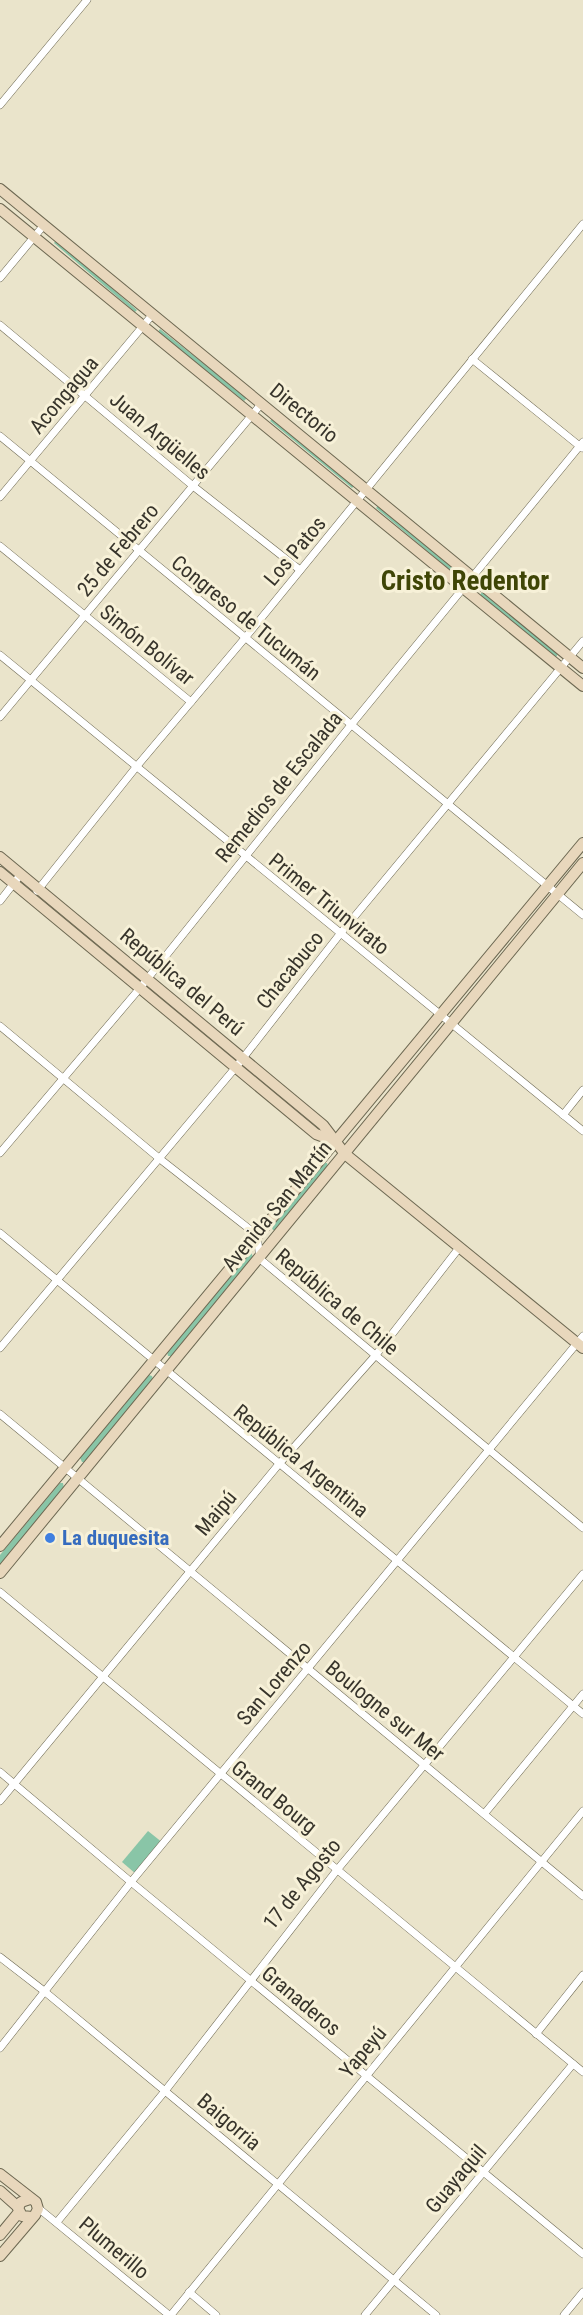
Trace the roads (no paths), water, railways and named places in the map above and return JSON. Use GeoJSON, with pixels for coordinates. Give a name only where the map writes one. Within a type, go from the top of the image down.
{"type":"FeatureCollection","features":[{"type":"Feature","properties":{"kind":"main road","name":"Directorio"},"geometry":{"type":"LineString","coordinates":[[0,189],[583,668]]}},
{"type":"Feature","properties":{"kind":"main road","name":"Directorio"},"geometry":{"type":"LineString","coordinates":[[0,209],[583,686]]}},
{"type":"Feature","properties":{"kind":"main road","name":"Avenida San Martín"},"geometry":{"type":"LineString","coordinates":[[0,1546],[583,843]]}},
{"type":"Feature","properties":{"kind":"main road","name":"República del Perú"},"geometry":{"type":"LineString","coordinates":[[0,857],[31,897],[242,1057],[323,1125],[345,1154],[459,1248],[581,1342]]}},
{"type":"Feature","properties":{"kind":"main road","name":"Avenida San Martín"},"geometry":{"type":"LineString","coordinates":[[0,1573],[583,863]]}},
{"type":"Feature","properties":{"kind":"main road","name":"República del Perú"},"geometry":{"type":"LineString","coordinates":[[0,872],[39,888],[236,1067],[316,1134],[335,1141]]}},
{"type":"Feature","properties":{"kind":"main road"},"geometry":{"type":"LineString","coordinates":[[0,2174],[33,2208]]}},
{"type":"Feature","properties":{"kind":"main road"},"geometry":{"type":"LineString","coordinates":[[0,2191],[24,2218],[33,2208]]}},
{"type":"Feature","properties":{"kind":"main road"},"geometry":{"type":"LineString","coordinates":[[0,2235],[19,2210],[21,2202],[33,2208]]}},
{"type":"Feature","properties":{"kind":"main road"},"geometry":{"type":"LineString","coordinates":[[0,2256],[33,2208]]}},
{"type":"Feature","properties":{"kind":"street"},"geometry":{"type":"LineString","coordinates":[[0,105],[87,0]]}},
{"type":"Feature","properties":{"kind":"street","name":"Los Patos"},"geometry":{"type":"LineString","coordinates":[[31,897],[137,766],[246,638],[583,224]]}},
{"type":"Feature","properties":{"kind":"street"},"geometry":{"type":"LineString","coordinates":[[0,278],[44,225]]}},
{"type":"Feature","properties":{"kind":"street","name":"Acongagua"},"geometry":{"type":"LineString","coordinates":[[0,497],[153,314]]}},
{"type":"Feature","properties":{"kind":"street","name":"Juan Argüelles"},"geometry":{"type":"LineString","coordinates":[[0,326],[193,486],[300,570]]}},
{"type":"Feature","properties":{"kind":"street"},"geometry":{"type":"LineString","coordinates":[[472,359],[582,445]]}},
{"type":"Feature","properties":{"kind":"street","name":"25 de Febrero"},"geometry":{"type":"LineString","coordinates":[[0,717],[262,403]]}},
{"type":"Feature","properties":{"kind":"street","name":"Congreso de Tucumán"},"geometry":{"type":"LineString","coordinates":[[0,436],[583,915]]}},
{"type":"Feature","properties":{"kind":"street","name":"Remedios de Escalada"},"geometry":{"type":"LineString","coordinates":[[0,1153],[143,984],[244,856],[582,445]]}},
{"type":"Feature","properties":{"kind":"street","name":"Simón Bolívar"},"geometry":{"type":"LineString","coordinates":[[0,546],[191,702]]}},
{"type":"Feature","properties":{"kind":"street","name":"Chacabuco"},"geometry":{"type":"LineString","coordinates":[[0,1348],[236,1067],[340,934],[583,641]]}},
{"type":"Feature","properties":{"kind":"street","name":"Primer Triunvirato"},"geometry":{"type":"LineString","coordinates":[[0,655],[583,1131]]}},
{"type":"Feature","properties":{"kind":"street"},"geometry":{"type":"LineString","coordinates":[[0,901],[18,879]]}},
{"type":"Feature","properties":{"kind":"street","name":"República de Chile"},"geometry":{"type":"LineString","coordinates":[[0,1026],[160,1159],[256,1235],[260,1259],[583,1528]]}},
{"type":"Feature","properties":{"kind":"street"},"geometry":{"type":"LineString","coordinates":[[563,1115],[583,1090]]}},
{"type":"Feature","properties":{"kind":"street","name":"República Argentina"},"geometry":{"type":"LineString","coordinates":[[0,1233],[583,1714]]}},
{"type":"Feature","properties":{"kind":"street","name":"Maipú"},"geometry":{"type":"LineString","coordinates":[[0,1801],[279,1464],[375,1356],[459,1248]]}},
{"type":"Feature","properties":{"kind":"street","name":"San Lorenzo"},"geometry":{"type":"LineString","coordinates":[[0,2048],[131,1882],[488,1449],[581,1342]]}},
{"type":"Feature","properties":{"kind":"street","name":"Boulogne sur Mer"},"geometry":{"type":"LineString","coordinates":[[0,1414],[583,1896]]}},
{"type":"Feature","properties":{"kind":"street","name":"17 de Agosto"},"geometry":{"type":"LineString","coordinates":[[57,2222],[165,2091],[337,1870],[583,1574]]}},
{"type":"Feature","properties":{"kind":"street","name":"Grand Bourg"},"geometry":{"type":"LineString","coordinates":[[0,1592],[583,2072]]}},
{"type":"Feature","properties":{"kind":"street"},"geometry":{"type":"LineString","coordinates":[[485,1814],[583,1694]]}},
{"type":"Feature","properties":{"kind":"street","name":"Granaderos"},"geometry":{"type":"LineString","coordinates":[[0,1772],[583,2254]]}},
{"type":"Feature","properties":{"kind":"street","name":"Yapeyú"},"geometry":{"type":"LineString","coordinates":[[170,2315],[583,1811]]}},
{"type":"Feature","properties":{"kind":"street","name":"Baigorria"},"geometry":{"type":"LineString","coordinates":[[0,1957],[436,2315]]}},
{"type":"Feature","properties":{"kind":"street"},"geometry":{"type":"LineString","coordinates":[[536,2034],[583,1975]]}},
{"type":"Feature","properties":{"kind":"street","name":"Guayaquil"},"geometry":{"type":"LineString","coordinates":[[365,2315],[573,2064]]}},
{"type":"Feature","properties":{"kind":"street","name":"Plumerillo"},"geometry":{"type":"LineString","coordinates":[[33,2208],[57,2222],[170,2315]]}},
{"type":"Feature","properties":{"kind":"street"},"geometry":{"type":"LineString","coordinates":[[189,2292],[216,2315]]}},
{"type":"Feature","properties":{"kind":"street"},"geometry":{"type":"LineString","coordinates":[[564,2315],[583,2292]]}},
{"type":"Feature","properties":{"kind":"place","name":"La duquesita"},"geometry":{"type":"Point","coordinates":[50,1538]}},
{"type":"Feature","properties":{"kind":"district","name":"Cristo Redentor"},"geometry":{"type":"Point","coordinates":[465,581]}}]}
